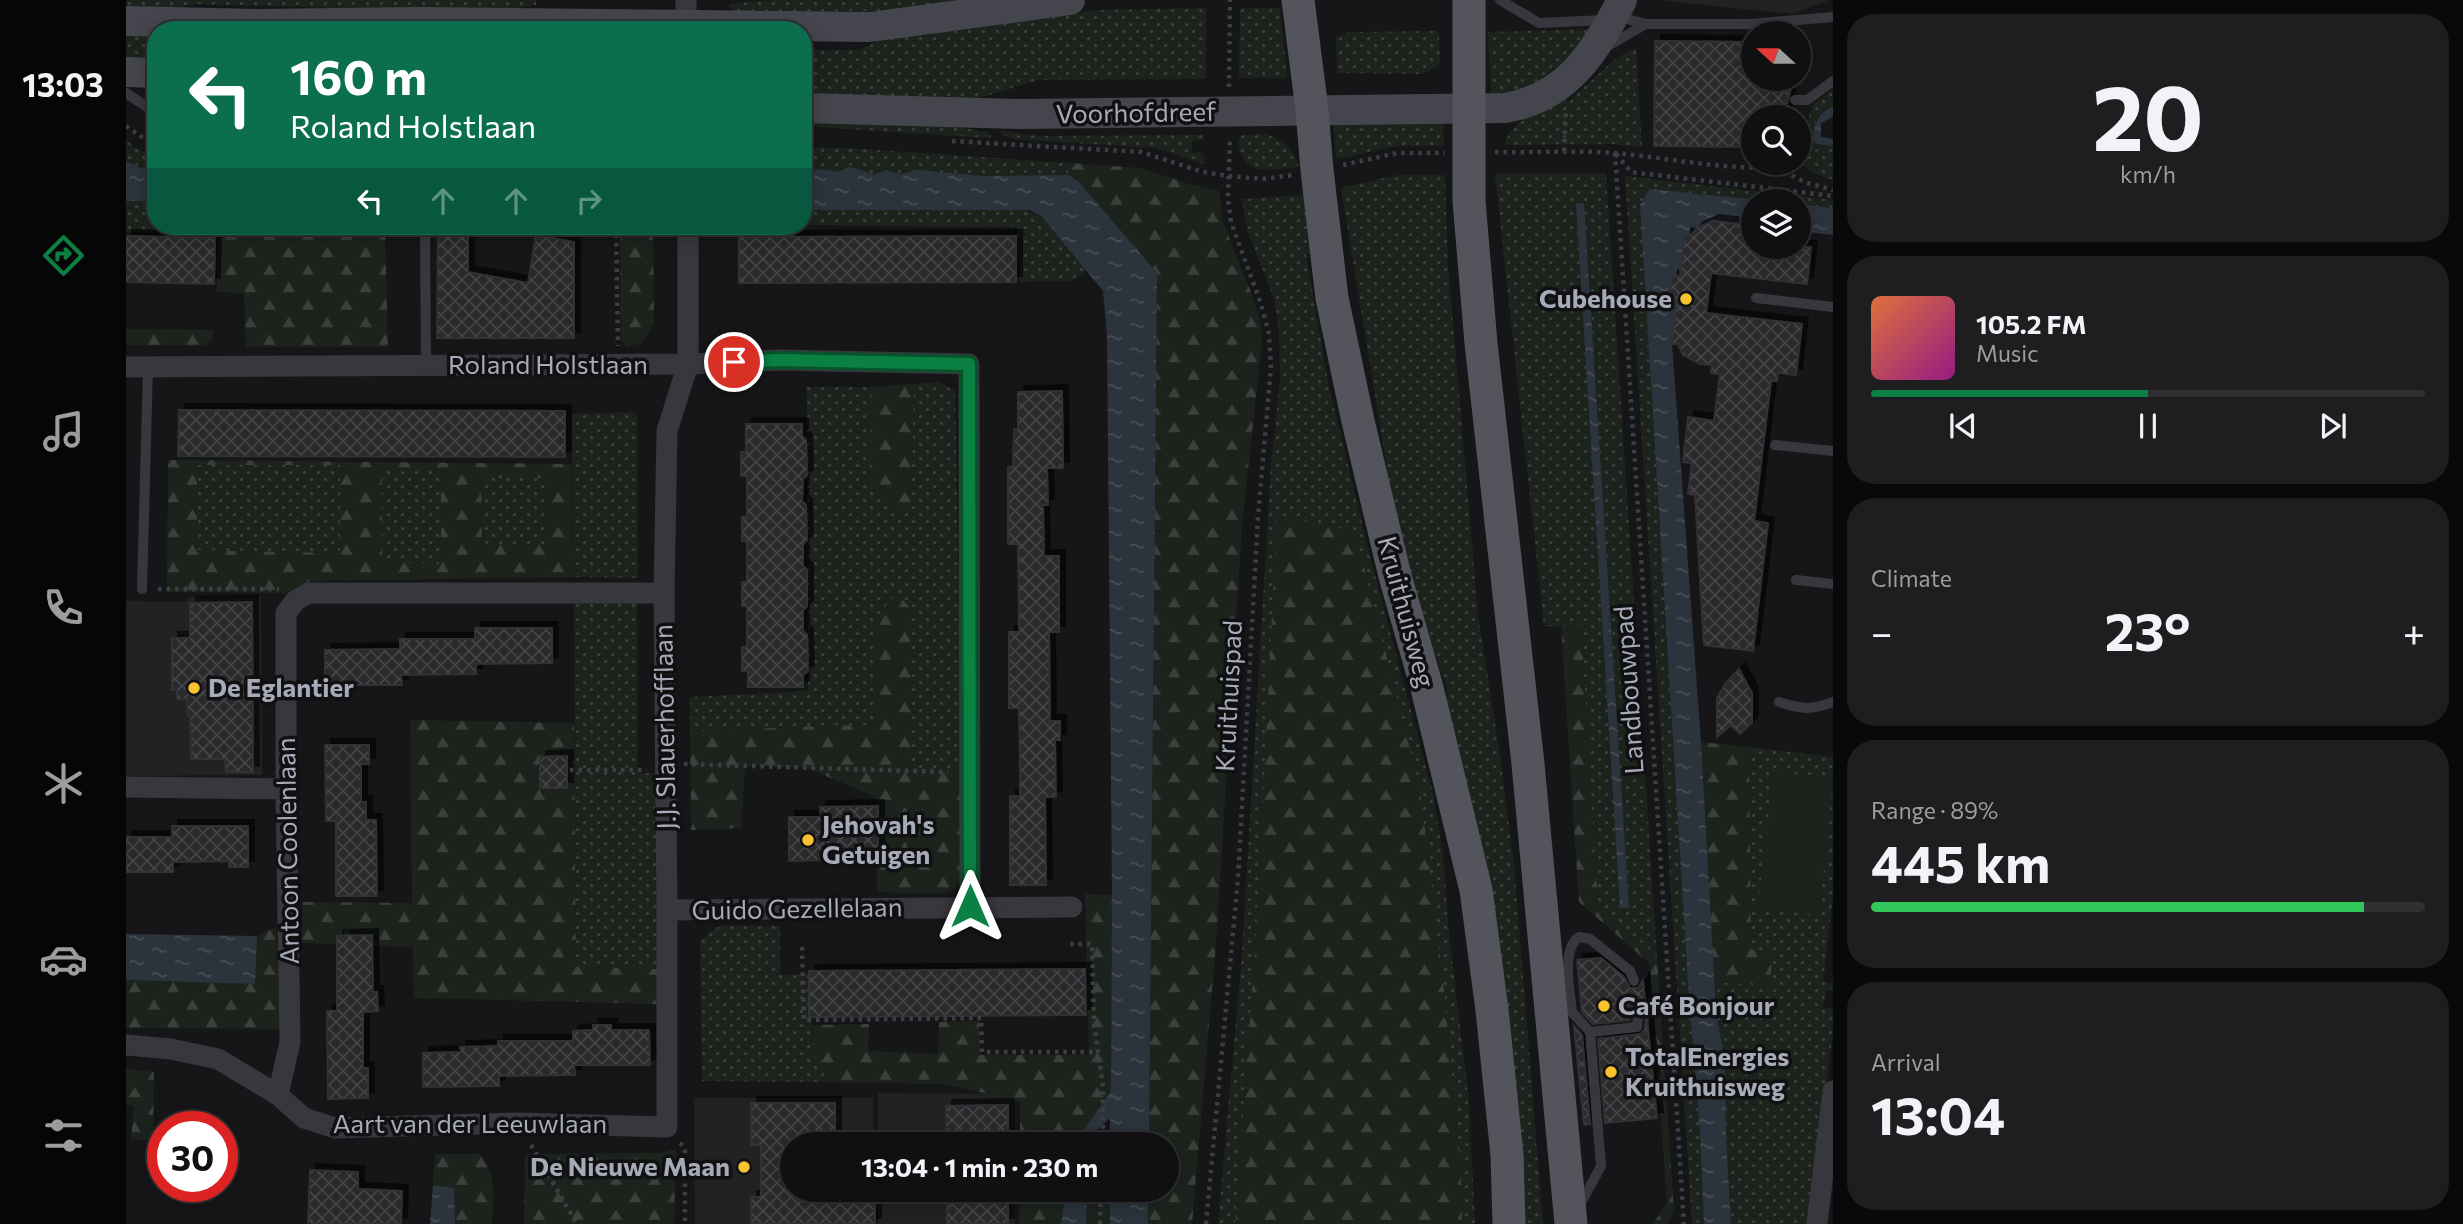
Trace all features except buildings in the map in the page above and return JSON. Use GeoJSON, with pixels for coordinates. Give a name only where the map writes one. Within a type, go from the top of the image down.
{"type":"FeatureCollection","features":[{"type":"Feature","properties":{"kind":"main road","name":"Kruithuisweg"},"geometry":{"type":"LineString","coordinates":[[1298,0],[1332,299],[1357,421],[1395,576],[1427,688],[1475,890],[1492,1010],[1507,1155],[1510,1224]]}},
{"type":"Feature","properties":{"kind":"main road"},"geometry":{"type":"LineString","coordinates":[[1469,0],[1469,201],[1481,343],[1528,764],[1560,1005],[1571,1223]]}},
{"type":"Feature","properties":{"kind":"street"},"geometry":{"type":"LineString","coordinates":[[812,24],[870,27],[1070,0]]}},
{"type":"Feature","properties":{"kind":"street","name":"Voorhofdreef"},"geometry":{"type":"LineString","coordinates":[[812,108],[1020,114],[1505,108],[1520,106],[1562,85],[1591,55],[1617,10]]}},
{"type":"Feature","properties":{"kind":"street"},"geometry":{"type":"LineString","coordinates":[[126,21],[732,21]]}},
{"type":"Feature","properties":{"kind":"street"},"geometry":{"type":"LineString","coordinates":[[126,72],[147,72]]}},
{"type":"Feature","properties":{"kind":"street","name":"J.J. Slauerhofflaan"},"geometry":{"type":"LineString","coordinates":[[667,1127],[664,593],[667,431],[688,364],[688,235]]}},
{"type":"Feature","properties":{"kind":"street","name":"Roland Holstlaan"},"geometry":{"type":"LineString","coordinates":[[126,367],[688,364],[780,360],[969,364],[969,773]]}},
{"type":"Feature","properties":{"kind":"street"},"geometry":{"type":"LineString","coordinates":[[296,600],[309,593],[664,593]]}},
{"type":"Feature","properties":{"kind":"street","name":"Antoon Coolenlaan"},"geometry":{"type":"LineString","coordinates":[[278,1095],[290,1042],[286,613],[296,600]]}},
{"type":"Feature","properties":{"kind":"street"},"geometry":{"type":"LineString","coordinates":[[969,773],[970,906]]}},
{"type":"Feature","properties":{"kind":"street"},"geometry":{"type":"LineString","coordinates":[[126,787],[286,789]]}},
{"type":"Feature","properties":{"kind":"street","name":"Guido Gezellelaan"},"geometry":{"type":"LineString","coordinates":[[667,911],[1072,907]]}},
{"type":"Feature","properties":{"kind":"street","name":"Aart van der Leeuwlaan"},"geometry":{"type":"LineString","coordinates":[[126,1045],[171,1049],[218,1059],[278,1095],[304,1118],[335,1128],[519,1123],[667,1127]]}},
{"type":"Feature","properties":{"kind":"street"},"geometry":{"type":"LineString","coordinates":[[1817,1224],[1833,1091]]}},
{"type":"Feature","properties":{"kind":"lane"},"geometry":{"type":"LineString","coordinates":[[1500,0],[1539,23],[1617,10],[1627,19],[1646,24],[1750,24],[1833,17]]}},
{"type":"Feature","properties":{"kind":"lane"},"geometry":{"type":"LineString","coordinates":[[1591,55],[1646,24]]}},
{"type":"Feature","properties":{"kind":"lane"},"geometry":{"type":"LineString","coordinates":[[1795,100],[1807,100],[1833,80]]}},
{"type":"Feature","properties":{"kind":"lane"},"geometry":{"type":"LineString","coordinates":[[126,93],[147,107]]}},
{"type":"Feature","properties":{"kind":"lane"},"geometry":{"type":"LineString","coordinates":[[425,235],[426,366]]}},
{"type":"Feature","properties":{"kind":"lane"},"geometry":{"type":"LineString","coordinates":[[1756,298],[1833,307]]}},
{"type":"Feature","properties":{"kind":"lane"},"geometry":{"type":"LineString","coordinates":[[142,589],[148,368]]}},
{"type":"Feature","properties":{"kind":"lane"},"geometry":{"type":"LineString","coordinates":[[1775,445],[1833,451]]}},
{"type":"Feature","properties":{"kind":"lane"},"geometry":{"type":"LineString","coordinates":[[1796,580],[1833,584]]}},
{"type":"Feature","properties":{"kind":"lane"},"geometry":{"type":"LineString","coordinates":[[1779,702],[1802,710],[1833,702]]}},
{"type":"Feature","properties":{"kind":"lane"},"geometry":{"type":"LineString","coordinates":[[1571,1223],[1601,1166],[1590,1032],[1560,1005],[1569,948],[1579,937],[1590,939],[1630,971],[1634,981]]}},
{"type":"Feature","properties":{"kind":"lane"},"geometry":{"type":"LineString","coordinates":[[1590,1032],[1637,1027],[1638,1016]]}},
{"type":"Feature","properties":{"kind":"path"},"geometry":{"type":"LineString","coordinates":[[1562,85],[1566,103],[1564,151]]}},
{"type":"Feature","properties":{"kind":"path"},"geometry":{"type":"LineString","coordinates":[[126,129],[147,138]]}},
{"type":"Feature","properties":{"kind":"path","name":"Voorhofdreef"},"geometry":{"type":"LineString","coordinates":[[1005,144],[1141,152],[1203,172],[1262,179],[1397,153],[1468,151],[1615,153],[1741,167]]}},
{"type":"Feature","properties":{"kind":"path"},"geometry":{"type":"LineString","coordinates":[[1615,153],[1631,172],[1833,196]]}},
{"type":"Feature","properties":{"kind":"path","name":"Landbouwpad"},"geometry":{"type":"LineString","coordinates":[[1615,153],[1684,1224]]}},
{"type":"Feature","properties":{"kind":"path"},"geometry":{"type":"LineString","coordinates":[[1793,175],[1804,182],[1833,190]]}},
{"type":"Feature","properties":{"kind":"path","name":"Kruithuispad"},"geometry":{"type":"LineString","coordinates":[[1206,1224],[1238,878],[1258,517],[1271,367],[1269,334],[1261,304],[1231,222],[1229,176]]}},
{"type":"Feature","properties":{"kind":"path"},"geometry":{"type":"LineString","coordinates":[[616,235],[618,364]]}},
{"type":"Feature","properties":{"kind":"path"},"geometry":{"type":"LineString","coordinates":[[142,589],[284,589],[296,600]]}},
{"type":"Feature","properties":{"kind":"path"},"geometry":{"type":"LineString","coordinates":[[570,771],[666,766],[969,773]]}},
{"type":"Feature","properties":{"kind":"path"},"geometry":{"type":"LineString","coordinates":[[1070,944],[1092,944],[1094,1022],[1104,1087],[1103,1132]]}},
{"type":"Feature","properties":{"kind":"path"},"geometry":{"type":"LineString","coordinates":[[802,947],[804,1020],[981,1018],[982,1052],[1098,1052]]}},
{"type":"Feature","properties":{"kind":"path"},"geometry":{"type":"LineString","coordinates":[[519,1123],[577,1224]]}},
{"type":"Feature","properties":{"kind":"path"},"geometry":{"type":"LineString","coordinates":[[667,1127],[685,1148],[685,1224]]}},
{"type":"Feature","properties":{"kind":"path"},"geometry":{"type":"LineString","coordinates":[[1100,1224],[1101,1202]]}},
{"type":"Feature","properties":{"kind":"shaded area"},"geometry":{"type":"Polygon","coordinates":[[[1656,0],[1829,0],[1792,14],[1656,0]]]}},
{"type":"Feature","properties":{"kind":"shaded area","name":"De Eglantier"},"geometry":{"type":"Polygon","coordinates":[[[190,597],[261,597],[262,775],[126,776],[126,601],[186,602],[190,597]]]}},
{"type":"Feature","properties":{"kind":"shaded area"},"geometry":{"type":"Polygon","coordinates":[[[878,1093],[1015,1094],[1015,1132],[878,1132],[878,1093]]]}},
{"type":"Feature","properties":{"kind":"shaded area","name":"De Nieuwe Maan"},"geometry":{"type":"Polygon","coordinates":[[[694,1098],[873,1098],[873,1132],[780,1132],[780,1202],[822,1202],[874,1224],[695,1224],[694,1098]]]}},
{"type":"Feature","properties":{"kind":"shaded area"},"geometry":{"type":"Polygon","coordinates":[[[878,1202],[1015,1202],[1015,1224],[878,1224],[878,1202]]]}},
{"type":"Feature","properties":{"kind":"green space"},"geometry":{"type":"Polygon","coordinates":[[[126,0],[536,0],[536,5],[490,12],[196,4],[126,16],[126,0]]]}},
{"type":"Feature","properties":{"kind":"green space"},"geometry":{"type":"Polygon","coordinates":[[[776,0],[991,0],[886,11],[739,12],[727,6],[776,0]]]}},
{"type":"Feature","properties":{"kind":"green space"},"geometry":{"type":"Polygon","coordinates":[[[1206,8],[1206,79],[1038,80],[963,103],[812,95],[812,50],[859,50],[887,37],[970,29],[1100,10],[1206,8]]]}},
{"type":"Feature","properties":{"kind":"green space"},"geometry":{"type":"Polygon","coordinates":[[[1240,8],[1280,8],[1287,78],[1239,78],[1240,8]]]}},
{"type":"Feature","properties":{"kind":"green space"},"geometry":{"type":"Polygon","coordinates":[[[126,29],[147,30],[147,65],[126,64],[126,29]]]}},
{"type":"Feature","properties":{"kind":"green space"},"geometry":{"type":"Polygon","coordinates":[[[1594,29],[1561,64],[1537,82],[1508,94],[1491,97],[1488,32],[1594,29]]]}},
{"type":"Feature","properties":{"kind":"green space"},"geometry":{"type":"Polygon","coordinates":[[[1349,32],[1439,33],[1440,64],[1424,74],[1337,73],[1336,37],[1349,32]]]}},
{"type":"Feature","properties":{"kind":"green space"},"geometry":{"type":"Polygon","coordinates":[[[1636,47],[1642,147],[1612,144],[1504,145],[1520,121],[1563,98],[1569,101],[1615,59],[1636,47]]]}},
{"type":"Feature","properties":{"kind":"green space"},"geometry":{"type":"Polygon","coordinates":[[[1833,89],[1833,107],[1825,109],[1816,120],[1818,144],[1833,146],[1833,180],[1811,170],[1812,106],[1833,89]]]}},
{"type":"Feature","properties":{"kind":"green space"},"geometry":{"type":"Polygon","coordinates":[[[812,119],[954,126],[987,132],[991,135],[990,138],[812,127],[812,119]]]}},
{"type":"Feature","properties":{"kind":"green space"},"geometry":{"type":"Polygon","coordinates":[[[1340,122],[1443,123],[1444,146],[1397,146],[1336,159],[1334,126],[1340,122]]]}},
{"type":"Feature","properties":{"kind":"green space"},"geometry":{"type":"Polygon","coordinates":[[[1001,131],[1038,136],[1204,135],[1203,140],[1192,141],[1192,153],[1204,153],[1205,165],[1156,148],[1014,139],[1000,134],[1001,131]]]}},
{"type":"Feature","properties":{"kind":"green space"},"geometry":{"type":"Polygon","coordinates":[[[1265,134],[1287,146],[1299,167],[1268,170],[1252,166],[1245,161],[1238,140],[1242,135],[1265,134]]]}},
{"type":"Feature","properties":{"kind":"green space"},"geometry":{"type":"Polygon","coordinates":[[[126,140],[147,153],[147,168],[126,161],[126,140]]]}},
{"type":"Feature","properties":{"kind":"green space"},"geometry":{"type":"Polygon","coordinates":[[[812,147],[1069,163],[1068,175],[984,176],[919,170],[901,174],[888,171],[873,174],[845,168],[836,172],[812,170],[812,147]]]}},
{"type":"Feature","properties":{"kind":"green space"},"geometry":{"type":"Polygon","coordinates":[[[1069,163],[1140,168],[1219,191],[1223,222],[1261,323],[1262,341],[1242,524],[1216,944],[1192,1224],[1148,1224],[1148,1202],[1179,1202],[1179,1132],[1149,1132],[1157,273],[1068,175],[1069,163]]]}},
{"type":"Feature","properties":{"kind":"green space"},"geometry":{"type":"Polygon","coordinates":[[[1495,173],[1606,173],[1657,957],[1598,906],[1581,627],[1544,626],[1495,173]],[[1577,203],[1620,908],[1629,907],[1584,203],[1577,203]]]}},
{"type":"Feature","properties":{"kind":"green space"},"geometry":{"type":"Polygon","coordinates":[[[1397,175],[1445,175],[1448,266],[1478,614],[1514,864],[1543,1224],[1519,1224],[1447,733],[1447,688],[1402,559],[1341,188],[1397,175]]]}},
{"type":"Feature","properties":{"kind":"green space"},"geometry":{"type":"Polygon","coordinates":[[[1625,176],[1741,189],[1741,198],[1649,189],[1640,205],[1688,984],[1700,1135],[1704,1224],[1692,1224],[1625,176]]]}},
{"type":"Feature","properties":{"kind":"green space"},"geometry":{"type":"Polygon","coordinates":[[[1304,195],[1313,254],[1306,254],[1328,382],[1370,556],[1433,794],[1443,853],[1449,935],[1469,1101],[1475,1224],[1462,1224],[1461,1169],[1443,980],[1278,516],[1256,937],[1235,1224],[1218,1224],[1242,954],[1271,465],[1280,379],[1279,330],[1274,298],[1247,230],[1242,199],[1304,195]]]}},
{"type":"Feature","properties":{"kind":"green space"},"geometry":{"type":"Polygon","coordinates":[[[1811,197],[1833,200],[1833,208],[1811,205],[1811,197]]]}},
{"type":"Feature","properties":{"kind":"green space"},"geometry":{"type":"Polygon","coordinates":[[[126,201],[147,201],[147,232],[126,232],[126,201]]]}},
{"type":"Feature","properties":{"kind":"green space"},"geometry":{"type":"Polygon","coordinates":[[[812,210],[1030,211],[1048,224],[1086,270],[1073,281],[1020,282],[1017,227],[812,225],[812,210]]]}},
{"type":"Feature","properties":{"kind":"green space"},"geometry":{"type":"Polygon","coordinates":[[[218,235],[385,235],[388,347],[246,347],[244,293],[217,292],[218,235]]]}},
{"type":"Feature","properties":{"kind":"green space"},"geometry":{"type":"Polygon","coordinates":[[[620,235],[653,235],[654,322],[642,343],[627,347],[621,340],[620,235]]]}},
{"type":"Feature","properties":{"kind":"green space"},"geometry":{"type":"Polygon","coordinates":[[[126,329],[213,330],[212,339],[205,346],[126,345],[126,329]]]}},
{"type":"Feature","properties":{"kind":"green space"},"geometry":{"type":"Polygon","coordinates":[[[938,382],[955,391],[962,772],[911,771],[911,610],[876,618],[876,726],[837,725],[690,732],[690,697],[808,691],[807,387],[870,387],[870,489],[911,505],[914,384],[938,382]]]}},
{"type":"Feature","properties":{"kind":"green space"},"geometry":{"type":"Polygon","coordinates":[[[914,384],[911,505],[896,510],[870,489],[870,387],[914,384]]]}},
{"type":"Feature","properties":{"kind":"green space"},"geometry":{"type":"Polygon","coordinates":[[[635,412],[638,578],[573,577],[572,414],[635,412]]]}},
{"type":"Feature","properties":{"kind":"green space"},"geometry":{"type":"Polygon","coordinates":[[[168,460],[571,464],[573,577],[311,581],[285,593],[167,592],[168,460]],[[197,465],[197,550],[340,553],[340,465],[197,465]],[[382,468],[382,562],[441,564],[441,469],[382,468]],[[481,478],[482,544],[548,544],[547,478],[481,478]]]}},
{"type":"Feature","properties":{"kind":"green space"},"geometry":{"type":"Polygon","coordinates":[[[196,465],[340,465],[340,553],[197,550],[196,465]]]}},
{"type":"Feature","properties":{"kind":"green space"},"geometry":{"type":"Polygon","coordinates":[[[382,468],[441,468],[441,564],[382,562],[382,468]]]}},
{"type":"Feature","properties":{"kind":"green space"},"geometry":{"type":"Polygon","coordinates":[[[481,478],[547,478],[548,544],[482,544],[481,478]]]}},
{"type":"Feature","properties":{"kind":"green space"},"geometry":{"type":"Polygon","coordinates":[[[1277,516],[1355,531],[1420,789],[1443,980],[1461,1169],[1462,1224],[1235,1224],[1256,937],[1277,516]]]}},
{"type":"Feature","properties":{"kind":"green space"},"geometry":{"type":"Polygon","coordinates":[[[892,598],[902,599],[911,609],[911,770],[962,772],[963,854],[958,883],[953,890],[927,894],[877,892],[876,797],[807,768],[745,766],[741,828],[691,830],[690,732],[837,725],[876,726],[876,618],[892,598]]]}},
{"type":"Feature","properties":{"kind":"green space"},"geometry":{"type":"Polygon","coordinates":[[[574,600],[637,600],[638,773],[657,773],[657,969],[576,967],[574,600]]]}},
{"type":"Feature","properties":{"kind":"green space"},"geometry":{"type":"Polygon","coordinates":[[[1561,626],[1581,626],[1598,906],[1657,957],[1674,1211],[1667,1224],[1653,1224],[1667,1203],[1650,964],[1579,902],[1561,626]]]}},
{"type":"Feature","properties":{"kind":"green space"},"geometry":{"type":"Polygon","coordinates":[[[410,720],[574,723],[576,967],[657,969],[657,1004],[414,998],[413,947],[302,943],[302,902],[412,903],[410,720]]]}},
{"type":"Feature","properties":{"kind":"green space"},"geometry":{"type":"Polygon","coordinates":[[[1701,742],[1749,747],[1751,949],[1773,957],[1769,986],[1714,982],[1701,742]]]}},
{"type":"Feature","properties":{"kind":"green space"},"geometry":{"type":"Polygon","coordinates":[[[1749,747],[1833,757],[1833,895],[1823,982],[1833,983],[1833,990],[1826,990],[1823,1007],[1833,1009],[1833,1030],[1810,1224],[1731,1224],[1725,1062],[1714,982],[1769,986],[1751,949],[1749,747]]]}},
{"type":"Feature","properties":{"kind":"green space"},"geometry":{"type":"Polygon","coordinates":[[[1773,772],[1833,778],[1819,915],[1758,909],[1773,772]]]}},
{"type":"Feature","properties":{"kind":"green space"},"geometry":{"type":"Polygon","coordinates":[[[1085,894],[1112,895],[1111,1091],[1083,1132],[1020,1132],[1020,1101],[943,1084],[824,1082],[824,1060],[813,1060],[813,1025],[869,1024],[868,1051],[938,1054],[939,1022],[979,1021],[980,1055],[1089,1055],[1085,894]]]}},
{"type":"Feature","properties":{"kind":"green space"},"geometry":{"type":"Polygon","coordinates":[[[719,926],[780,926],[780,975],[811,974],[813,1059],[824,1060],[824,1082],[702,1081],[700,941],[719,926]]]}},
{"type":"Feature","properties":{"kind":"green space"},"geometry":{"type":"Polygon","coordinates":[[[276,927],[281,1029],[126,1028],[126,980],[255,984],[257,936],[276,927]]]}},
{"type":"Feature","properties":{"kind":"green space"},"geometry":{"type":"Polygon","coordinates":[[[126,1069],[154,1072],[153,1111],[147,1111],[147,1141],[131,1140],[134,1106],[126,1105],[126,1069]]]}},
{"type":"Feature","properties":{"kind":"green space"},"geometry":{"type":"Polygon","coordinates":[[[676,1149],[674,1224],[524,1224],[525,1154],[662,1153],[676,1149]]]}},
{"type":"Feature","properties":{"kind":"green space"},"geometry":{"type":"Polygon","coordinates":[[[435,1154],[480,1154],[492,1179],[492,1224],[455,1224],[454,1188],[433,1185],[435,1154]]]}},
{"type":"Feature","properties":{"kind":"green space"},"geometry":{"type":"Polygon","coordinates":[[[1020,1202],[1064,1202],[1061,1224],[1019,1224],[1020,1202]]]}},
{"type":"Feature","properties":{"kind":"green space"},"geometry":{"type":"Polygon","coordinates":[[[1087,1202],[1110,1202],[1110,1224],[1086,1224],[1087,1202]]]}},
{"type":"Feature","properties":{"kind":"water"},"geometry":{"type":"Polygon","coordinates":[[[1833,107],[1833,117],[1821,123],[1821,137],[1833,139],[1833,146],[1817,144],[1812,140],[1814,129],[1823,112],[1833,107]]]}},
{"type":"Feature","properties":{"kind":"water"},"geometry":{"type":"Polygon","coordinates":[[[126,161],[147,168],[147,201],[126,201],[126,161]]]}},
{"type":"Feature","properties":{"kind":"water"},"geometry":{"type":"Polygon","coordinates":[[[850,167],[873,174],[888,171],[901,174],[919,170],[984,176],[1068,175],[1079,182],[1157,273],[1149,1132],[1110,1132],[1110,1118],[1097,1132],[1083,1132],[1111,1091],[1107,336],[1103,291],[1042,217],[1030,210],[812,210],[812,170],[836,172],[850,167]]]}},
{"type":"Feature","properties":{"kind":"water"},"geometry":{"type":"Polygon","coordinates":[[[1649,189],[1741,198],[1741,225],[1712,221],[1711,226],[1698,227],[1694,236],[1685,235],[1672,344],[1701,742],[1716,1011],[1725,1062],[1731,1224],[1704,1224],[1640,205],[1649,189]]]}},
{"type":"Feature","properties":{"kind":"water"},"geometry":{"type":"Polygon","coordinates":[[[1576,203],[1584,203],[1629,908],[1620,908],[1576,203]]]}},
{"type":"Feature","properties":{"kind":"water"},"geometry":{"type":"Polygon","coordinates":[[[1811,205],[1833,208],[1833,235],[1811,232],[1811,205]]]}},
{"type":"Feature","properties":{"kind":"water"},"geometry":{"type":"Polygon","coordinates":[[[126,934],[257,936],[255,984],[126,980],[126,934]]]}},
{"type":"Feature","properties":{"kind":"water"},"geometry":{"type":"Polygon","coordinates":[[[433,1185],[454,1188],[455,1224],[430,1224],[433,1185]]]}},
{"type":"Feature","properties":{"kind":"water"},"geometry":{"type":"Polygon","coordinates":[[[1064,1202],[1087,1202],[1086,1224],[1061,1224],[1064,1202]]]}},
{"type":"Feature","properties":{"kind":"water"},"geometry":{"type":"Polygon","coordinates":[[[1110,1202],[1148,1202],[1148,1224],[1110,1224],[1110,1202]]]}},
{"type":"Feature","properties":{"kind":"place","name":"Cubehouse"},"geometry":{"type":"Point","coordinates":[1686,299]}},
{"type":"Feature","properties":{"kind":"place","name":"De Eglantier"},"geometry":{"type":"Point","coordinates":[194,688]}},
{"type":"Feature","properties":{"kind":"place","name":"Jehovah's Getuigen"},"geometry":{"type":"Point","coordinates":[808,840]}},
{"type":"Feature","properties":{"kind":"place","name":"Café Bonjour"},"geometry":{"type":"Point","coordinates":[1604,1006]}},
{"type":"Feature","properties":{"kind":"place","name":"TotalEnergies Kruithuisweg"},"geometry":{"type":"Point","coordinates":[1611,1072]}},
{"type":"Feature","properties":{"kind":"place","name":"De Nieuwe Maan"},"geometry":{"type":"Point","coordinates":[744,1167]}},
{"type":"Feature","properties":{"kind":"route"},"geometry":{"type":"LineString","coordinates":[[734,362],[780,360],[969,364],[970,906]]}}]}
